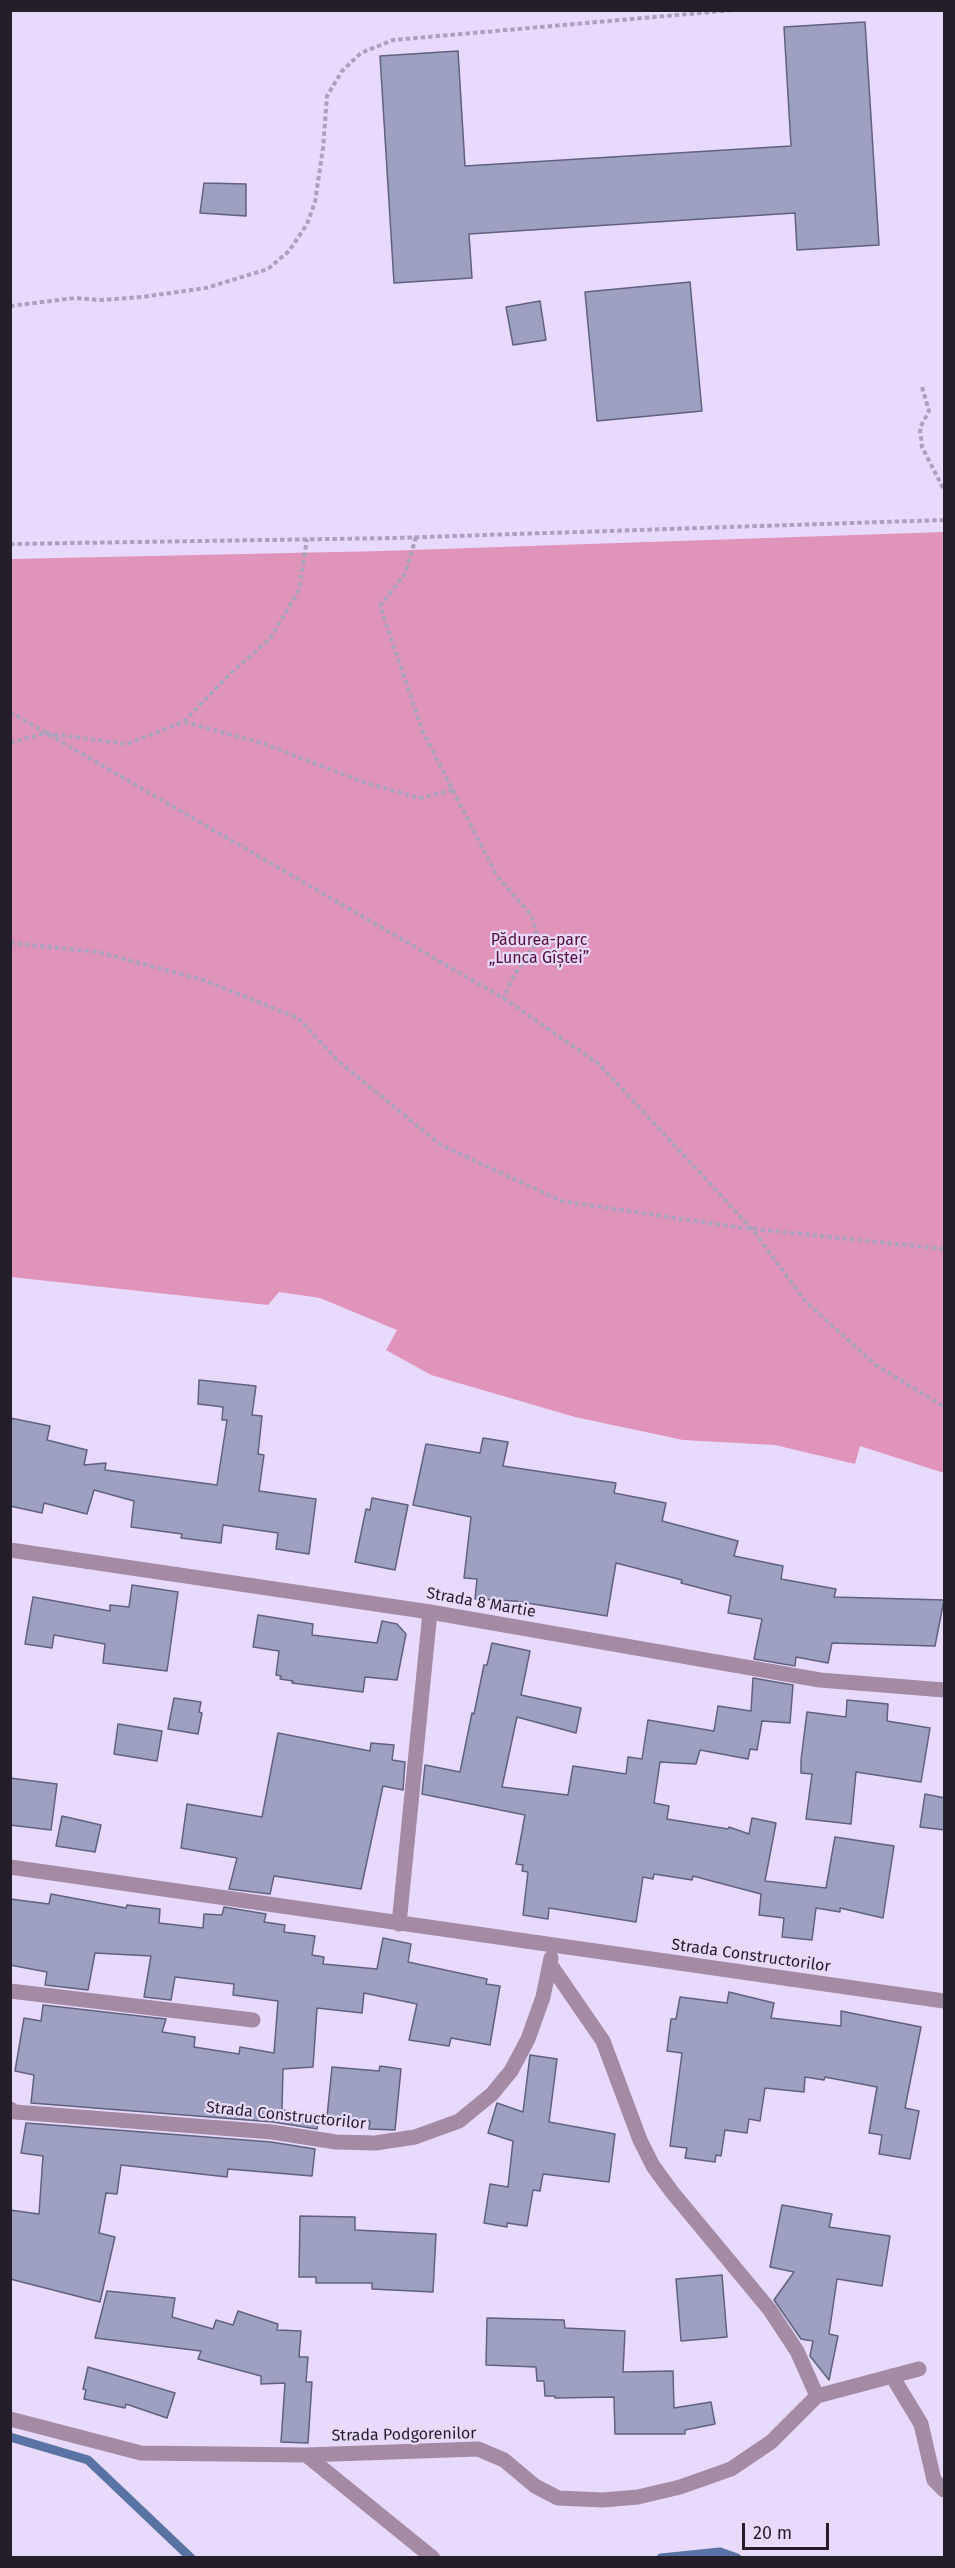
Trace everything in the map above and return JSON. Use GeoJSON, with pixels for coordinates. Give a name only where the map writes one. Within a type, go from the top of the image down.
{"type":"FeatureCollection","features":[{"type":"Feature","properties":{"kind":"street","name":"Strada 8 Martie"},"geometry":{"type":"LineString","coordinates":[[10,1550],[430,1612],[820,1680],[945,1690]]}},
{"type":"Feature","properties":{"kind":"street"},"geometry":{"type":"LineString","coordinates":[[399,1924],[430,1612]]}},
{"type":"Feature","properties":{"kind":"street","name":"Strada Constructorilor"},"geometry":{"type":"LineString","coordinates":[[10,1867],[553,1947],[945,2001]]}},
{"type":"Feature","properties":{"kind":"street","name":"Strada Constructorilor"},"geometry":{"type":"LineString","coordinates":[[10,2109],[15,2112],[272,2132],[336,2142],[375,2143],[415,2138],[459,2121],[492,2094],[511,2071],[528,2039],[543,1997],[553,1947]]}},
{"type":"Feature","properties":{"kind":"street"},"geometry":{"type":"LineString","coordinates":[[550,1964],[603,2041],[640,2140],[653,2166],[770,2310],[797,2351],[817,2396],[919,2369]]}},
{"type":"Feature","properties":{"kind":"street"},"geometry":{"type":"LineString","coordinates":[[11,1995],[253,2020]]}},
{"type":"Feature","properties":{"kind":"street"},"geometry":{"type":"LineString","coordinates":[[892,2376],[921,2424],[934,2480],[945,2490]]}},
{"type":"Feature","properties":{"kind":"street","name":"Strada Podgorenilor"},"geometry":{"type":"LineString","coordinates":[[10,2419],[141,2453],[306,2455],[478,2449],[504,2460],[535,2486],[558,2498],[603,2500],[638,2497],[680,2487],[730,2469],[771,2442],[817,2396]]}},
{"type":"Feature","properties":{"kind":"street","name":"Strada Podgorenilor"},"geometry":{"type":"LineString","coordinates":[[306,2455],[433,2558]]}},
{"type":"Feature","properties":{"kind":"path"},"geometry":{"type":"LineString","coordinates":[[10,306],[75,298],[100,300],[142,297],[206,288],[268,269],[289,251],[307,224],[315,202],[327,96],[342,71],[361,53],[393,40],[734,10]]}},
{"type":"Feature","properties":{"kind":"path"},"geometry":{"type":"LineString","coordinates":[[922,387],[929,411],[920,428],[922,447],[945,490]]}},
{"type":"Feature","properties":{"kind":"path"},"geometry":{"type":"LineString","coordinates":[[10,544],[416,537],[945,520]]}},
{"type":"Feature","properties":{"kind":"path"},"geometry":{"type":"LineString","coordinates":[[416,537],[405,574],[380,606],[423,732],[497,876],[532,916],[538,940],[515,974],[504,998]]}},
{"type":"Feature","properties":{"kind":"path"},"geometry":{"type":"LineString","coordinates":[[10,743],[45,733],[127,744],[183,722],[233,671],[270,639],[299,590],[307,539]]}},
{"type":"Feature","properties":{"kind":"path"},"geometry":{"type":"LineString","coordinates":[[10,712],[504,998],[599,1064],[752,1229],[806,1302],[876,1365],[945,1407]]}},
{"type":"Feature","properties":{"kind":"path"},"geometry":{"type":"LineString","coordinates":[[183,722],[265,744],[366,783],[419,798],[453,790]]}},
{"type":"Feature","properties":{"kind":"path"},"geometry":{"type":"LineString","coordinates":[[10,944],[98,952],[203,980],[298,1018],[338,1061],[441,1145],[561,1201],[752,1229],[945,1250]]}},
{"type":"Feature","properties":{"kind":"green space","name":"Pădurea-parc „Lunca Gîștei”"},"geometry":{"type":"Polygon","coordinates":[[[944,532],[944,1473],[860,1446],[855,1464],[775,1445],[683,1440],[575,1417],[431,1375],[386,1350],[397,1330],[320,1298],[279,1292],[268,1305],[11,1277],[11,559],[382,551],[944,532]]]}},
{"type":"Feature","properties":{"kind":"building"},"geometry":{"type":"Polygon","coordinates":[[[865,22],[879,245],[797,250],[795,213],[469,234],[472,278],[394,283],[380,56],[458,51],[465,166],[791,146],[784,27],[865,22]]]}},
{"type":"Feature","properties":{"kind":"building"},"geometry":{"type":"Polygon","coordinates":[[[204,183],[246,184],[246,216],[200,213],[204,183]]]}},
{"type":"Feature","properties":{"kind":"building"},"geometry":{"type":"Polygon","coordinates":[[[690,282],[702,411],[597,421],[585,292],[690,282]]]}},
{"type":"Feature","properties":{"kind":"building"},"geometry":{"type":"Polygon","coordinates":[[[540,301],[546,340],[513,345],[506,307],[540,301]]]}},
{"type":"Feature","properties":{"kind":"building"},"geometry":{"type":"Polygon","coordinates":[[[199,1380],[256,1386],[252,1415],[262,1416],[258,1454],[264,1455],[259,1491],[316,1499],[309,1554],[276,1549],[278,1533],[223,1525],[221,1543],[181,1538],[182,1534],[131,1527],[134,1501],[94,1490],[87,1514],[44,1503],[42,1513],[10,1506],[10,1418],[50,1426],[47,1440],[87,1450],[84,1465],[106,1463],[105,1470],[217,1485],[227,1420],[222,1420],[223,1407],[198,1404],[199,1380]]]}},
{"type":"Feature","properties":{"kind":"building"},"geometry":{"type":"Polygon","coordinates":[[[483,1438],[508,1442],[503,1466],[616,1483],[614,1493],[666,1503],[662,1521],[738,1541],[734,1556],[783,1566],[781,1579],[836,1589],[834,1597],[944,1600],[935,1646],[832,1643],[828,1663],[796,1657],[795,1666],[754,1659],[762,1619],[728,1613],[731,1596],[681,1583],[682,1580],[616,1563],[607,1616],[515,1601],[475,1599],[477,1579],[464,1578],[471,1517],[413,1505],[426,1444],[480,1453],[483,1438]]]}},
{"type":"Feature","properties":{"kind":"building"},"geometry":{"type":"Polygon","coordinates":[[[372,1498],[408,1505],[395,1570],[355,1562],[366,1509],[370,1510],[372,1498]]]}},
{"type":"Feature","properties":{"kind":"building"},"geometry":{"type":"Polygon","coordinates":[[[132,1585],[178,1592],[167,1671],[103,1663],[105,1644],[54,1635],[52,1648],[25,1644],[33,1597],[110,1611],[110,1605],[129,1607],[132,1585]]]}},
{"type":"Feature","properties":{"kind":"building"},"geometry":{"type":"Polygon","coordinates":[[[258,1615],[313,1624],[312,1635],[377,1643],[382,1621],[397,1624],[406,1634],[397,1680],[365,1677],[363,1692],[292,1683],[293,1681],[280,1679],[281,1676],[276,1675],[279,1651],[253,1647],[258,1615]]]}},
{"type":"Feature","properties":{"kind":"building"},"geometry":{"type":"Polygon","coordinates":[[[492,1643],[530,1651],[521,1695],[581,1708],[576,1733],[517,1717],[502,1787],[568,1795],[573,1766],[626,1774],[628,1757],[642,1759],[648,1720],[714,1731],[718,1706],[751,1711],[753,1678],[793,1685],[790,1723],[762,1721],[757,1750],[750,1749],[748,1759],[700,1750],[696,1764],[660,1762],[654,1803],[669,1806],[667,1819],[728,1829],[729,1827],[749,1834],[752,1818],[776,1823],[765,1881],[826,1888],[835,1837],[894,1846],[883,1918],[840,1908],[840,1912],[816,1908],[812,1940],[782,1937],[784,1918],[759,1915],[761,1894],[693,1876],[692,1880],[654,1874],[653,1879],[643,1877],[636,1922],[549,1908],[548,1919],[523,1915],[528,1872],[522,1871],[523,1865],[516,1864],[525,1815],[422,1794],[425,1765],[460,1772],[472,1713],[474,1714],[484,1665],[487,1665],[492,1643]]]}},
{"type":"Feature","properties":{"kind":"building"},"geometry":{"type":"Polygon","coordinates":[[[174,1698],[201,1702],[199,1712],[202,1713],[198,1734],[168,1729],[174,1698]]]}},
{"type":"Feature","properties":{"kind":"building"},"geometry":{"type":"Polygon","coordinates":[[[847,1700],[888,1704],[887,1721],[930,1728],[921,1782],[856,1772],[851,1824],[806,1819],[812,1774],[801,1773],[807,1712],[846,1717],[847,1700]]]}},
{"type":"Feature","properties":{"kind":"building"},"geometry":{"type":"Polygon","coordinates":[[[118,1724],[162,1731],[157,1761],[114,1754],[118,1724]]]}},
{"type":"Feature","properties":{"kind":"building"},"geometry":{"type":"Polygon","coordinates":[[[278,1733],[370,1751],[371,1743],[394,1745],[392,1760],[405,1762],[403,1790],[383,1786],[361,1889],[274,1876],[270,1894],[229,1889],[237,1858],[181,1848],[187,1804],[262,1817],[278,1733]]]}},
{"type":"Feature","properties":{"kind":"building"},"geometry":{"type":"Polygon","coordinates":[[[10,1778],[57,1784],[51,1830],[10,1825],[10,1778]]]}},
{"type":"Feature","properties":{"kind":"building"},"geometry":{"type":"Polygon","coordinates":[[[925,1794],[945,1798],[945,1830],[920,1827],[925,1794]]]}},
{"type":"Feature","properties":{"kind":"building"},"geometry":{"type":"Polygon","coordinates":[[[62,1816],[101,1825],[95,1852],[56,1846],[62,1816]]]}},
{"type":"Feature","properties":{"kind":"building"},"geometry":{"type":"Polygon","coordinates":[[[51,1894],[126,1908],[127,1905],[160,1909],[159,1923],[203,1928],[204,1914],[222,1915],[224,1907],[266,1914],[264,1922],[285,1925],[284,1932],[315,1936],[312,1955],[324,1957],[323,1964],[377,1969],[383,1938],[411,1944],[408,1962],[487,1979],[486,1984],[500,1986],[490,2045],[451,2038],[449,2046],[409,2040],[417,2004],[364,1993],[362,2013],[317,2008],[313,2067],[283,2069],[282,2110],[319,2115],[317,2129],[273,2122],[31,2103],[34,2075],[15,2071],[24,2018],[41,2021],[43,2005],[166,2019],[162,2032],[195,2037],[194,2047],[239,2054],[240,2047],[274,2053],[278,2001],[233,1995],[234,1984],[175,1977],[171,2000],[144,1997],[151,1956],[95,1953],[88,1990],[45,1985],[47,1972],[10,1965],[10,1899],[49,1904],[51,1894]]]}},
{"type":"Feature","properties":{"kind":"building"},"geometry":{"type":"Polygon","coordinates":[[[729,1992],[774,2003],[771,2018],[841,2026],[841,2011],[921,2027],[905,2108],[919,2111],[910,2159],[879,2154],[882,2135],[869,2133],[877,2087],[825,2077],[824,2080],[805,2077],[804,2092],[765,2088],[760,2121],[749,2119],[747,2133],[725,2130],[721,2156],[716,2155],[715,2162],[685,2158],[687,2148],[670,2146],[682,2053],[667,2051],[671,2019],[676,2019],[680,1997],[727,2003],[729,1992]]]}},
{"type":"Feature","properties":{"kind":"building"},"geometry":{"type":"Polygon","coordinates":[[[530,2055],[557,2059],[549,2122],[615,2134],[609,2182],[543,2174],[540,2191],[533,2190],[527,2226],[507,2223],[507,2227],[484,2223],[490,2184],[508,2187],[513,2141],[488,2133],[497,2103],[523,2112],[530,2055]]]}},
{"type":"Feature","properties":{"kind":"building"},"geometry":{"type":"Polygon","coordinates":[[[380,2066],[401,2069],[395,2130],[369,2129],[370,2121],[327,2117],[332,2067],[379,2071],[380,2066]]]}},
{"type":"Feature","properties":{"kind":"building"},"geometry":{"type":"Polygon","coordinates":[[[26,2123],[271,2142],[315,2149],[312,2176],[228,2169],[227,2177],[121,2165],[117,2194],[106,2193],[99,2233],[115,2237],[100,2302],[10,2279],[10,2210],[39,2214],[43,2156],[21,2153],[26,2123]]]}},
{"type":"Feature","properties":{"kind":"building"},"geometry":{"type":"Polygon","coordinates":[[[782,2205],[832,2214],[829,2227],[890,2236],[882,2286],[837,2279],[829,2334],[838,2336],[829,2380],[810,2356],[813,2341],[801,2339],[774,2300],[794,2272],[770,2267],[782,2205]]]}},
{"type":"Feature","properties":{"kind":"building"},"geometry":{"type":"Polygon","coordinates":[[[300,2216],[355,2217],[355,2230],[436,2234],[433,2292],[372,2289],[372,2283],[316,2283],[316,2277],[299,2277],[300,2216]]]}},
{"type":"Feature","properties":{"kind":"building"},"geometry":{"type":"Polygon","coordinates":[[[722,2275],[727,2337],[681,2341],[676,2279],[722,2275]]]}},
{"type":"Feature","properties":{"kind":"building"},"geometry":{"type":"Polygon","coordinates":[[[107,2291],[175,2298],[172,2317],[213,2329],[216,2320],[233,2325],[238,2311],[278,2324],[277,2330],[301,2331],[299,2357],[308,2357],[306,2382],[312,2382],[308,2443],[281,2442],[285,2383],[261,2384],[261,2376],[198,2359],[201,2351],[95,2338],[107,2291]]]}},
{"type":"Feature","properties":{"kind":"building"},"geometry":{"type":"Polygon","coordinates":[[[487,2318],[564,2320],[565,2328],[625,2331],[623,2372],[673,2371],[674,2408],[711,2402],[715,2424],[685,2430],[685,2434],[615,2434],[614,2397],[555,2398],[555,2396],[545,2396],[544,2381],[537,2381],[536,2367],[486,2365],[487,2318]]]}},
{"type":"Feature","properties":{"kind":"building"},"geometry":{"type":"Polygon","coordinates":[[[88,2367],[175,2393],[167,2418],[126,2404],[125,2408],[84,2399],[86,2390],[83,2389],[88,2367]]]}},
{"type":"Feature","properties":{"kind":"waterway"},"geometry":{"type":"LineString","coordinates":[[10,2437],[88,2460],[191,2558]]}},
{"type":"Feature","properties":{"kind":"waterway"},"geometry":{"type":"LineString","coordinates":[[661,2558],[720,2552],[737,2558]]}}]}
